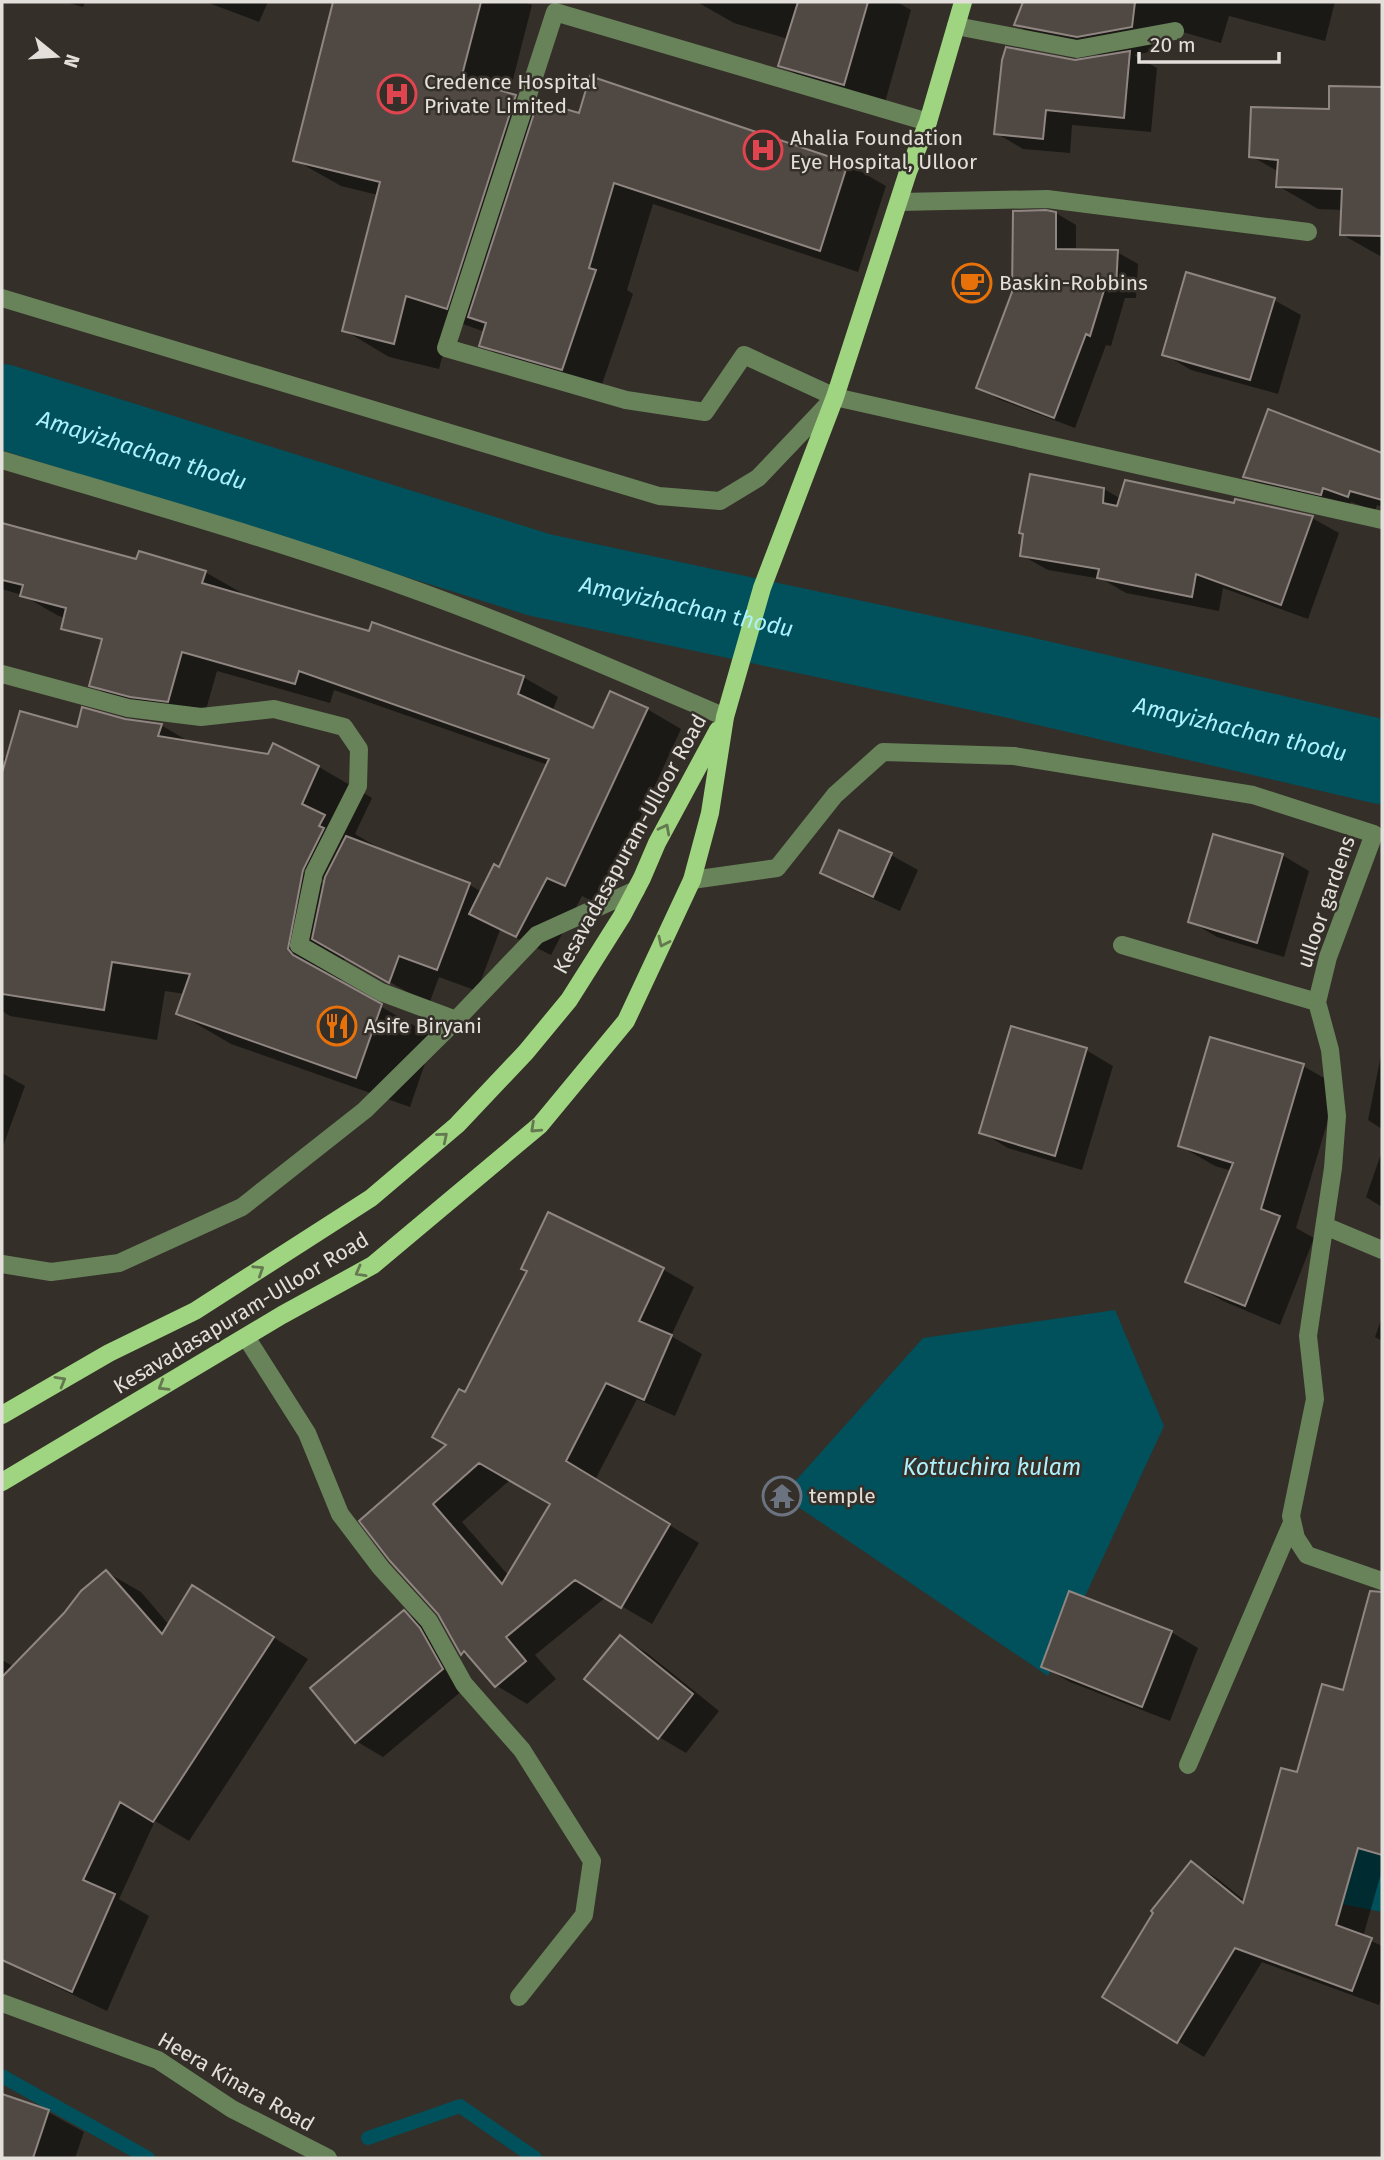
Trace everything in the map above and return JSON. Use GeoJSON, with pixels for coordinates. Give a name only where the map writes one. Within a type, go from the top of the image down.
{"type":"FeatureCollection","features":[{"type":"Feature","properties":{"kind":"main road"},"geometry":{"type":"LineString","coordinates":[[725,717],[762,588],[835,397],[928,122],[963,2]]}},
{"type":"Feature","properties":{"kind":"main road","name":"Kesavadasapuram-Ulloor Road"},"geometry":{"type":"LineString","coordinates":[[2,1482],[373,1265],[540,1125],[626,1021],[692,880],[710,813],[725,717]]}},
{"type":"Feature","properties":{"kind":"main road","name":"Kesavadasapuram-Ulloor Road"},"geometry":{"type":"LineString","coordinates":[[2,1415],[109,1353],[195,1311],[370,1198],[457,1125],[526,1052],[569,1000],[636,890],[657,843],[725,717]]}},
{"type":"Feature","properties":{"kind":"street"},"geometry":{"type":"LineString","coordinates":[[928,122],[555,12],[446,348],[626,400],[705,412],[744,355],[835,397],[1382,520]]}},
{"type":"Feature","properties":{"kind":"street"},"geometry":{"type":"LineString","coordinates":[[956,26],[1077,49],[1175,31]]}},
{"type":"Feature","properties":{"kind":"street"},"geometry":{"type":"LineString","coordinates":[[899,202],[1047,199],[1308,232]]}},
{"type":"Feature","properties":{"kind":"street"},"geometry":{"type":"LineString","coordinates":[[2,298],[659,496],[720,501],[758,478],[835,397]]}},
{"type":"Feature","properties":{"kind":"street"},"geometry":{"type":"LineString","coordinates":[[2,460],[160,507],[401,585],[578,654],[725,717]]}},
{"type":"Feature","properties":{"kind":"street"},"geometry":{"type":"LineString","coordinates":[[2,674],[128,708],[201,717],[274,709],[344,727],[359,749],[358,786],[314,873],[299,946],[381,992],[456,1020]]}},
{"type":"Feature","properties":{"kind":"street","name":"ulloor gardens"},"geometry":{"type":"LineString","coordinates":[[692,880],[777,868],[835,794],[883,752],[1014,756],[1254,795],[1378,835],[1328,957],[1317,1002],[1330,1050],[1337,1116],[1325,1226],[1308,1336],[1315,1399],[1293,1504],[1292,1525],[1188,1765]]}},
{"type":"Feature","properties":{"kind":"street"},"geometry":{"type":"LineString","coordinates":[[2,1264],[51,1272],[119,1263],[242,1207],[365,1110],[537,935],[636,890]]}},
{"type":"Feature","properties":{"kind":"street"},"geometry":{"type":"LineString","coordinates":[[1122,945],[1317,1002]]}},
{"type":"Feature","properties":{"kind":"street"},"geometry":{"type":"LineString","coordinates":[[1325,1226],[1382,1250]]}},
{"type":"Feature","properties":{"kind":"street"},"geometry":{"type":"LineString","coordinates":[[246,1337],[307,1433],[340,1514],[381,1568],[429,1621],[464,1684],[522,1750],[592,1861],[584,1915],[519,1997]]}},
{"type":"Feature","properties":{"kind":"street"},"geometry":{"type":"LineString","coordinates":[[1292,1525],[1301,1549],[1307,1555],[1382,1581]]}},
{"type":"Feature","properties":{"kind":"street","name":"Heera Kinara Road"},"geometry":{"type":"LineString","coordinates":[[2,2003],[158,2060],[232,2109],[328,2158]]}},
{"type":"Feature","properties":{"kind":"water","name":"Kottuchira kulam"},"geometry":{"type":"Polygon","coordinates":[[[1115,1310],[1164,1426],[1048,1676],[782,1496],[923,1338],[1115,1310]]]}},
{"type":"Feature","properties":{"kind":"water"},"geometry":{"type":"Polygon","coordinates":[[[1304,1823],[1382,1836],[1382,1912],[1286,1893],[1304,1823]]]}},
{"type":"Feature","properties":{"kind":"building"},"geometry":{"type":"Polygon","coordinates":[[[333,2],[481,2],[461,79],[516,95],[447,309],[406,296],[394,344],[342,331],[380,182],[293,161],[333,2]]]}},
{"type":"Feature","properties":{"kind":"building"},"geometry":{"type":"Polygon","coordinates":[[[798,2],[868,2],[844,85],[778,66],[798,2]]]}},
{"type":"Feature","properties":{"kind":"building"},"geometry":{"type":"Polygon","coordinates":[[[1023,2],[1135,2],[1132,27],[1077,37],[1014,25],[1023,2]]]}},
{"type":"Feature","properties":{"kind":"building"},"geometry":{"type":"Polygon","coordinates":[[[1006,47],[1075,60],[1130,51],[1124,118],[1046,110],[1043,139],[994,134],[1002,60],[1006,47]]]}},
{"type":"Feature","properties":{"kind":"building"},"geometry":{"type":"Polygon","coordinates":[[[590,76],[848,163],[820,251],[614,183],[589,268],[596,270],[562,370],[479,346],[486,323],[468,317],[538,101],[579,113],[590,76]]]}},
{"type":"Feature","properties":{"kind":"building"},"geometry":{"type":"Polygon","coordinates":[[[1329,86],[1382,87],[1382,236],[1340,235],[1342,189],[1276,187],[1278,160],[1249,157],[1251,107],[1329,109],[1329,86]]]}},
{"type":"Feature","properties":{"kind":"building"},"geometry":{"type":"Polygon","coordinates":[[[1013,211],[1056,212],[1056,249],[1118,250],[1116,287],[1105,287],[1090,336],[1086,334],[1054,418],[976,388],[1012,292],[1013,211]]]}},
{"type":"Feature","properties":{"kind":"building"},"geometry":{"type":"Polygon","coordinates":[[[1186,272],[1275,298],[1250,380],[1162,355],[1186,272]]]}},
{"type":"Feature","properties":{"kind":"building"},"geometry":{"type":"Polygon","coordinates":[[[1268,409],[1382,453],[1382,500],[1350,491],[1348,497],[1323,488],[1321,495],[1243,477],[1268,409]]]}},
{"type":"Feature","properties":{"kind":"building"},"geometry":{"type":"Polygon","coordinates":[[[1030,474],[1104,488],[1103,503],[1117,506],[1125,480],[1313,516],[1281,605],[1196,574],[1192,597],[1097,578],[1099,569],[1020,556],[1023,534],[1019,533],[1030,474]]]}},
{"type":"Feature","properties":{"kind":"building"},"geometry":{"type":"Polygon","coordinates":[[[2,523],[136,559],[139,551],[206,571],[202,583],[369,631],[372,622],[524,676],[518,694],[593,728],[610,691],[648,708],[565,886],[547,878],[516,937],[469,914],[494,864],[499,867],[549,759],[299,671],[295,684],[182,652],[168,702],[130,697],[89,686],[102,639],[61,629],[66,608],[20,596],[23,585],[2,580],[2,523]]]}},
{"type":"Feature","properties":{"kind":"building"},"geometry":{"type":"Polygon","coordinates":[[[82,707],[125,719],[162,724],[158,736],[268,754],[273,743],[319,766],[302,804],[325,815],[319,826],[324,828],[303,870],[288,949],[293,955],[382,1004],[356,1078],[176,1014],[190,974],[112,962],[104,1010],[2,994],[2,773],[20,711],[77,727],[82,707]]]}},
{"type":"Feature","properties":{"kind":"building"},"geometry":{"type":"Polygon","coordinates":[[[839,830],[892,853],[873,897],[820,873],[839,830]]]}},
{"type":"Feature","properties":{"kind":"building"},"geometry":{"type":"Polygon","coordinates":[[[1213,834],[1283,854],[1257,943],[1188,922],[1213,834]]]}},
{"type":"Feature","properties":{"kind":"building"},"geometry":{"type":"Polygon","coordinates":[[[346,836],[470,883],[437,970],[399,956],[389,983],[312,939],[325,877],[346,836]]]}},
{"type":"Feature","properties":{"kind":"building"},"geometry":{"type":"Polygon","coordinates":[[[1011,1026],[1087,1048],[1055,1156],[979,1133],[1011,1026]]]}},
{"type":"Feature","properties":{"kind":"building"},"geometry":{"type":"Polygon","coordinates":[[[1210,1037],[1304,1064],[1261,1209],[1280,1216],[1245,1306],[1185,1282],[1233,1163],[1178,1146],[1210,1037]]]}},
{"type":"Feature","properties":{"kind":"building"},"geometry":{"type":"Polygon","coordinates":[[[548,1212],[664,1268],[639,1321],[672,1335],[644,1400],[606,1383],[566,1461],[670,1524],[621,1608],[575,1580],[506,1637],[526,1661],[495,1687],[464,1651],[461,1655],[438,1614],[390,1561],[359,1521],[446,1445],[432,1437],[459,1389],[465,1392],[527,1271],[521,1269],[548,1212]],[[479,1463],[433,1504],[502,1584],[550,1504],[479,1463]]]}},
{"type":"Feature","properties":{"kind":"building"},"geometry":{"type":"Polygon","coordinates":[[[106,1570],[162,1634],[192,1585],[274,1637],[153,1822],[120,1802],[83,1880],[115,1894],[72,1992],[2,1960],[2,1677],[64,1613],[81,1591],[106,1570]]]}},
{"type":"Feature","properties":{"kind":"building"},"geometry":{"type":"Polygon","coordinates":[[[1069,1591],[1172,1631],[1142,1707],[1041,1667],[1069,1591]]]}},
{"type":"Feature","properties":{"kind":"building"},"geometry":{"type":"Polygon","coordinates":[[[1370,1591],[1382,1592],[1382,1855],[1358,1848],[1336,1925],[1372,1938],[1352,1991],[1235,1948],[1177,2043],[1102,1997],[1153,1913],[1151,1911],[1191,1861],[1243,1903],[1281,1768],[1297,1772],[1322,1684],[1343,1690],[1370,1591]]]}},
{"type":"Feature","properties":{"kind":"building"},"geometry":{"type":"Polygon","coordinates":[[[404,1610],[420,1628],[443,1669],[355,1743],[310,1688],[404,1610]]]}},
{"type":"Feature","properties":{"kind":"building"},"geometry":{"type":"Polygon","coordinates":[[[620,1635],[693,1694],[658,1739],[584,1679],[620,1635]]]}},
{"type":"Feature","properties":{"kind":"building"},"geometry":{"type":"Polygon","coordinates":[[[2,2094],[49,2110],[33,2158],[2,2158],[2,2094]]]}},
{"type":"Feature","properties":{"kind":"waterway","name":"Amayizhachan thodu"},"geometry":{"type":"LineString","coordinates":[[2,406],[540,575],[1017,677],[1382,762]]}},
{"type":"Feature","properties":{"kind":"waterway"},"geometry":{"type":"LineString","coordinates":[[2,2076],[148,2158]]}},
{"type":"Feature","properties":{"kind":"waterway"},"geometry":{"type":"LineString","coordinates":[[368,2138],[460,2106],[535,2158]]}},
{"type":"Feature","properties":{"kind":"place","name":"Credence Hospital Private Limited"},"geometry":{"type":"Point","coordinates":[397,94]}},
{"type":"Feature","properties":{"kind":"place","name":"Ahalia Foundation Eye Hospital, Ulloor"},"geometry":{"type":"Point","coordinates":[763,150]}},
{"type":"Feature","properties":{"kind":"place","name":"Baskin-Robbins"},"geometry":{"type":"Point","coordinates":[972,283]}},
{"type":"Feature","properties":{"kind":"place","name":"Asife Biryani"},"geometry":{"type":"Point","coordinates":[337,1026]}},
{"type":"Feature","properties":{"kind":"place","name":"temple"},"geometry":{"type":"Point","coordinates":[782,1496]}}]}
